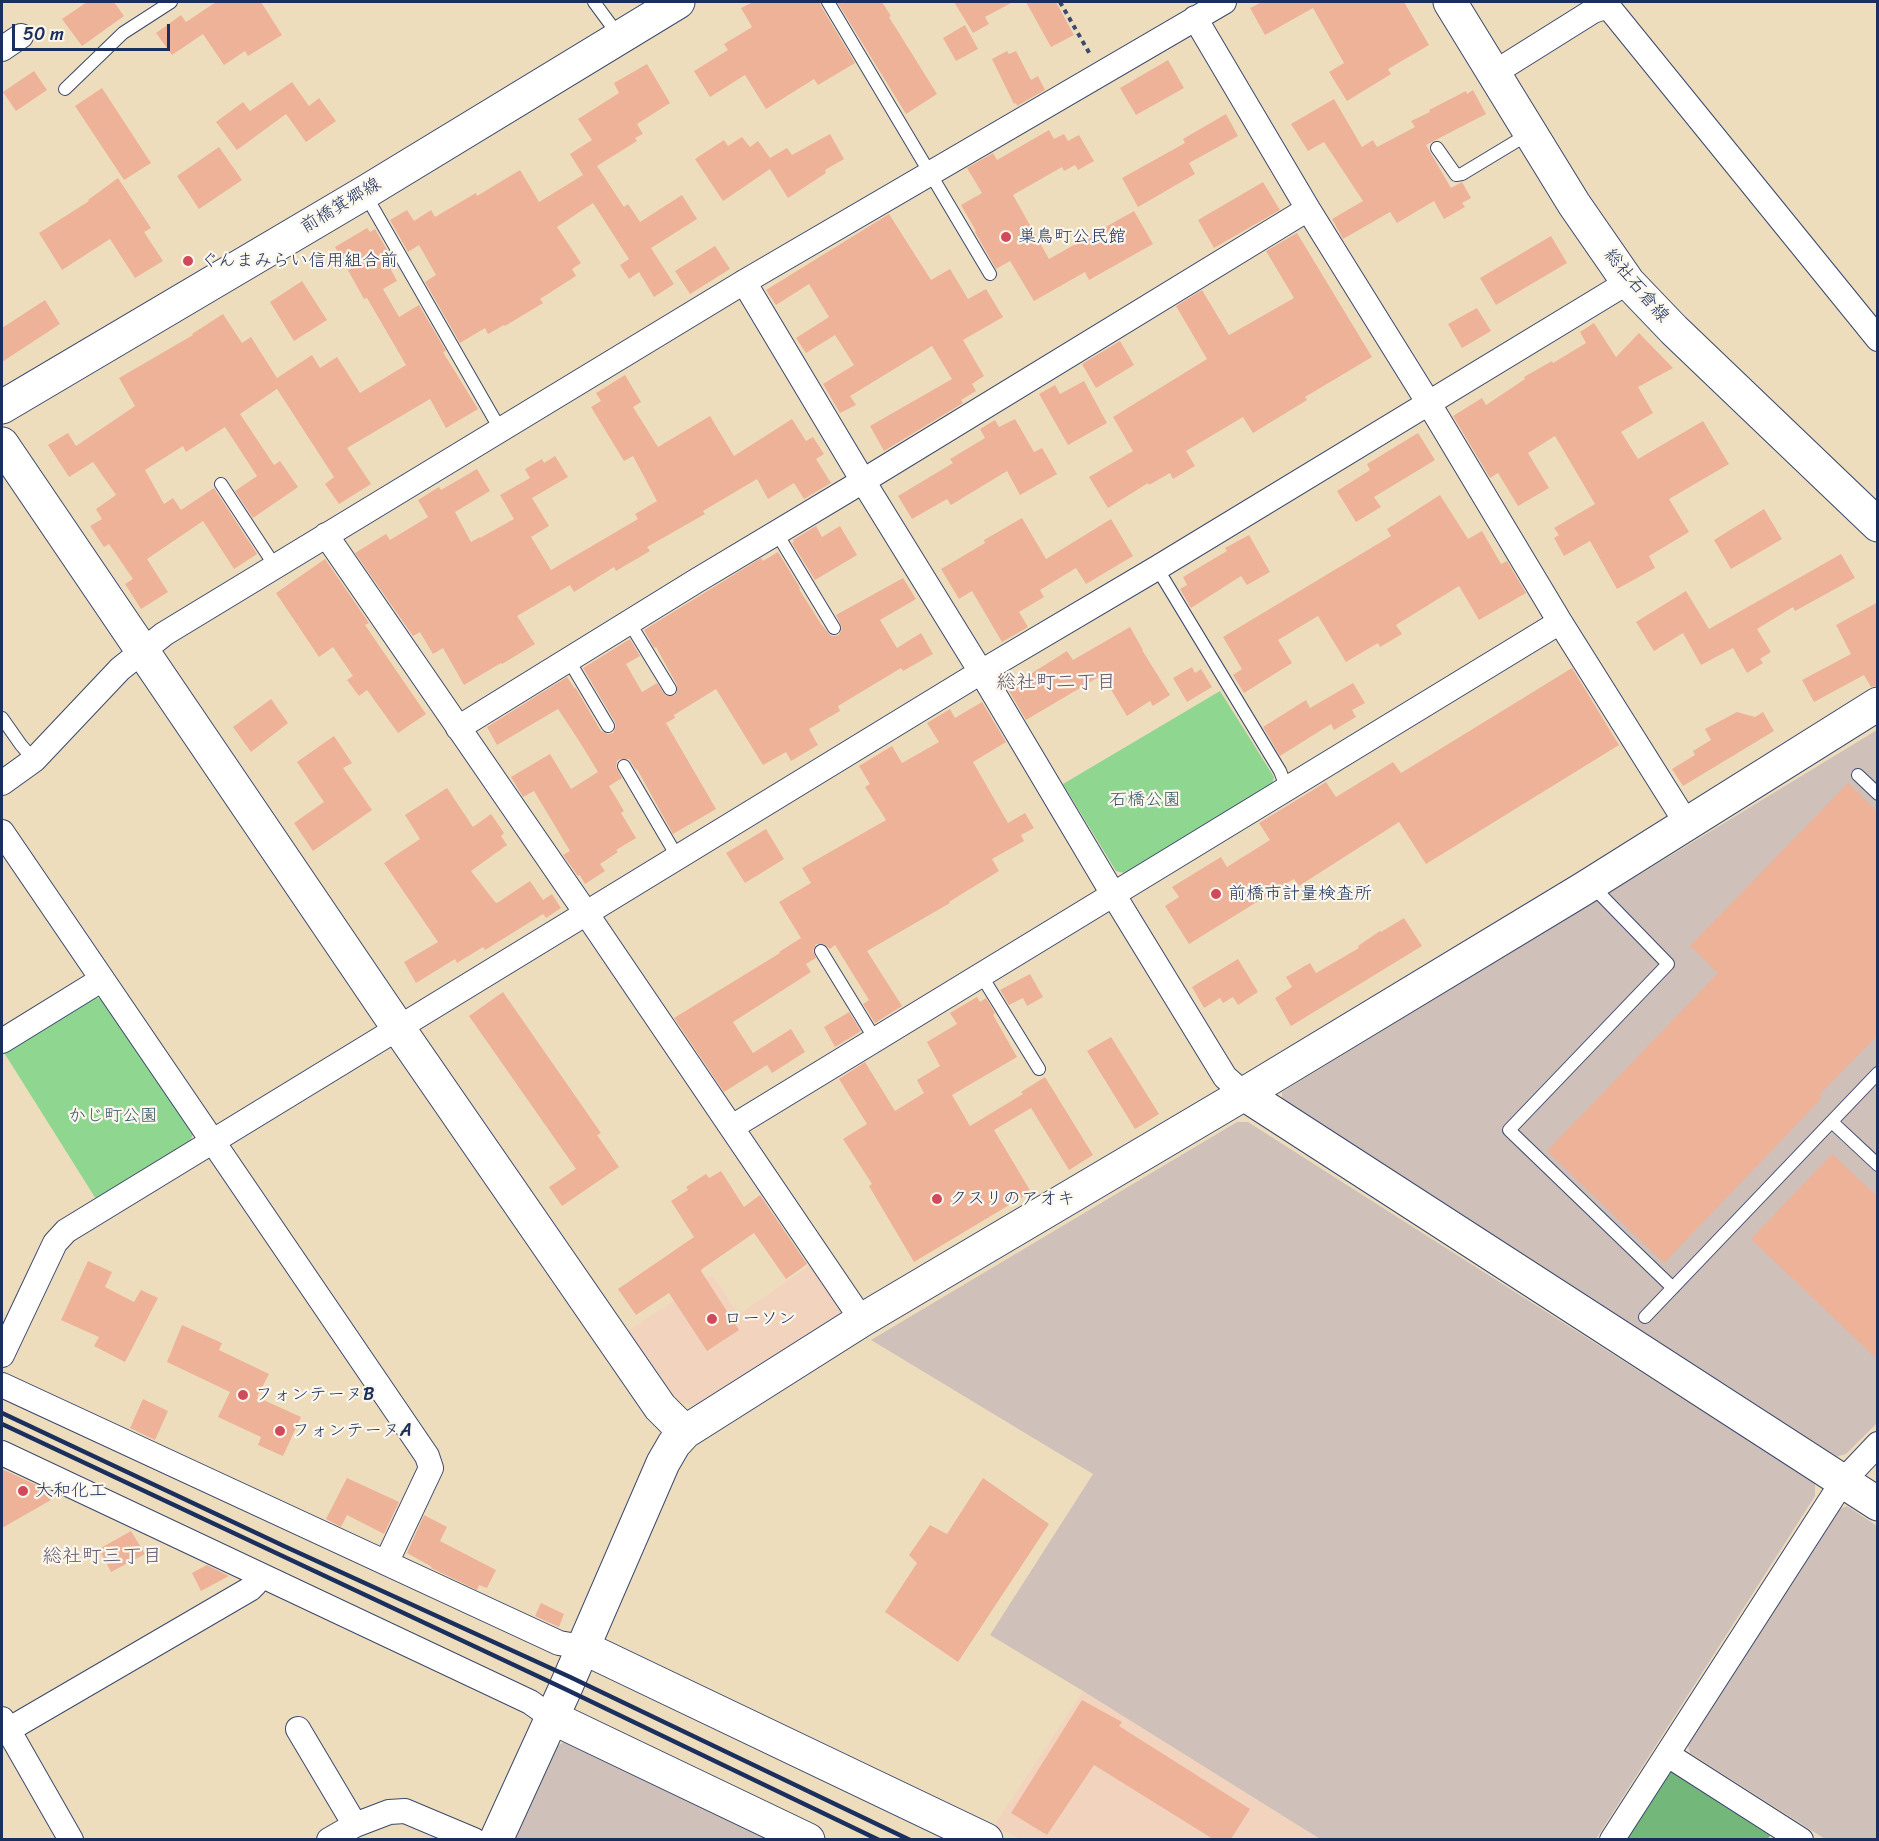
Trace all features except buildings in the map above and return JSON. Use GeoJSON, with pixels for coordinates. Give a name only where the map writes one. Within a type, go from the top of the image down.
{"type":"FeatureCollection","features":[{"type":"Feature","properties":{"kind":"street","name":"前橋箕郷線"},"geometry":{"type":"LineString","coordinates":[[2,407],[364,193],[678,2]]}},
{"type":"Feature","properties":{"kind":"street"},"geometry":{"type":"LineString","coordinates":[[2,783],[34,760],[120,669],[164,634],[744,282],[1224,2]]}},
{"type":"Feature","properties":{"kind":"street","name":"総社石倉線"},"geometry":{"type":"LineString","coordinates":[[1450,2],[1574,204],[1628,282],[1674,330],[1878,525]]}},
{"type":"Feature","properties":{"kind":"street"},"geometry":{"type":"LineString","coordinates":[[1494,73],[1579,18],[1605,4],[1878,339]]}},
{"type":"Feature","properties":{"kind":"street"},"geometry":{"type":"LineString","coordinates":[[1195,18],[1308,209],[1428,402],[1560,622],[1687,824]]}},
{"type":"Feature","properties":{"kind":"street"},"geometry":{"type":"LineString","coordinates":[[458,728],[1308,209]]}},
{"type":"Feature","properties":{"kind":"street"},"geometry":{"type":"LineString","coordinates":[[744,282],[1225,1077],[1244,1094],[1878,1504]]}},
{"type":"Feature","properties":{"kind":"street"},"geometry":{"type":"LineString","coordinates":[[2,1355],[55,1243],[66,1231],[981,672],[1628,282]]}},
{"type":"Feature","properties":{"kind":"street"},"geometry":{"type":"LineString","coordinates":[[2,444],[399,1029],[660,1407],[685,1432]]}},
{"type":"Feature","properties":{"kind":"street"},"geometry":{"type":"LineString","coordinates":[[326,535],[862,1320]]}},
{"type":"Feature","properties":{"kind":"street"},"geometry":{"type":"LineString","coordinates":[[732,1127],[1560,622]]}},
{"type":"Feature","properties":{"kind":"street"},"geometry":{"type":"LineString","coordinates":[[496,1839],[663,1463],[674,1444],[685,1432],[862,1320],[1244,1094],[1583,889],[1878,704]]}},
{"type":"Feature","properties":{"kind":"street"},"geometry":{"type":"LineString","coordinates":[[2,832],[430,1462],[431,1468],[386,1563]]}},
{"type":"Feature","properties":{"kind":"street"},"geometry":{"type":"LineString","coordinates":[[2,1041],[102,980]]}},
{"type":"Feature","properties":{"kind":"street"},"geometry":{"type":"LineString","coordinates":[[2,1385],[559,1643],[582,1647],[986,1839]]}},
{"type":"Feature","properties":{"kind":"street"},"geometry":{"type":"LineString","coordinates":[[1612,1839],[1842,1481],[1878,1444]]}},
{"type":"Feature","properties":{"kind":"street"},"geometry":{"type":"LineString","coordinates":[[2,1453],[530,1702],[551,1717],[808,1839]]}},
{"type":"Feature","properties":{"kind":"street"},"geometry":{"type":"LineString","coordinates":[[65,1835],[4,1724],[250,1589],[255,1584],[258,1574]]}},
{"type":"Feature","properties":{"kind":"street"},"geometry":{"type":"LineString","coordinates":[[298,1729],[355,1825]]}},
{"type":"Feature","properties":{"kind":"street"},"geometry":{"type":"LineString","coordinates":[[1668,1755],[1801,1839]]}},
{"type":"Feature","properties":{"kind":"street"},"geometry":{"type":"LineString","coordinates":[[329,1839],[355,1825],[389,1812],[405,1811],[474,1839]]}},
{"type":"Feature","properties":{"kind":"lane"},"geometry":{"type":"LineString","coordinates":[[65,89],[123,33],[171,2]]}},
{"type":"Feature","properties":{"kind":"lane"},"geometry":{"type":"LineString","coordinates":[[594,2],[620,37]]}},
{"type":"Feature","properties":{"kind":"lane"},"geometry":{"type":"LineString","coordinates":[[828,2],[990,274]]}},
{"type":"Feature","properties":{"kind":"lane"},"geometry":{"type":"LineString","coordinates":[[1437,148],[1456,175],[1462,174],[1530,133]]}},
{"type":"Feature","properties":{"kind":"lane"},"geometry":{"type":"LineString","coordinates":[[364,193],[500,429]]}},
{"type":"Feature","properties":{"kind":"lane"},"geometry":{"type":"LineString","coordinates":[[221,484],[275,566]]}},
{"type":"Feature","properties":{"kind":"lane"},"geometry":{"type":"LineString","coordinates":[[776,532],[834,628]]}},
{"type":"Feature","properties":{"kind":"lane"},"geometry":{"type":"LineString","coordinates":[[1157,568],[1280,771],[1287,789]]}},
{"type":"Feature","properties":{"kind":"lane"},"geometry":{"type":"LineString","coordinates":[[630,622],[670,689]]}},
{"type":"Feature","properties":{"kind":"lane"},"geometry":{"type":"LineString","coordinates":[[568,659],[608,726]]}},
{"type":"Feature","properties":{"kind":"lane"},"geometry":{"type":"LineString","coordinates":[[2,718],[34,760]]}},
{"type":"Feature","properties":{"kind":"lane"},"geometry":{"type":"LineString","coordinates":[[624,766],[678,858]]}},
{"type":"Feature","properties":{"kind":"lane"},"geometry":{"type":"LineString","coordinates":[[1858,776],[1878,794]]}},
{"type":"Feature","properties":{"kind":"lane"},"geometry":{"type":"LineString","coordinates":[[1583,889],[1599,894],[1668,964],[1509,1130],[1673,1288]]}},
{"type":"Feature","properties":{"kind":"lane"},"geometry":{"type":"LineString","coordinates":[[821,951],[875,1039]]}},
{"type":"Feature","properties":{"kind":"lane"},"geometry":{"type":"LineString","coordinates":[[981,975],[1039,1069]]}},
{"type":"Feature","properties":{"kind":"lane"},"geometry":{"type":"LineString","coordinates":[[1645,1317],[1878,1073]]}},
{"type":"Feature","properties":{"kind":"lane"},"geometry":{"type":"LineString","coordinates":[[1832,1122],[1878,1165]]}},
{"type":"Feature","properties":{"kind":"path"},"geometry":{"type":"LineString","coordinates":[[1060,2],[1101,73]]}},
{"type":"Feature","properties":{"kind":"shaded area"},"geometry":{"type":"Polygon","coordinates":[[[1877,730],[1878,1422],[1846,1454],[1833,1458],[1282,1106],[1282,1092],[1877,730]]]}},
{"type":"Feature","properties":{"kind":"shaded area"},"geometry":{"type":"Polygon","coordinates":[[[1237,1122],[1248,1122],[1815,1483],[1815,1496],[1596,1839],[1320,1839],[990,1635],[1093,1474],[871,1340],[1237,1122]]]}},
{"type":"Feature","properties":{"kind":"shaded area"},"geometry":{"type":"Polygon","coordinates":[[[815,1262],[843,1303],[841,1318],[697,1405],[679,1402],[628,1331],[712,1275],[739,1314],[815,1262]]]}},
{"type":"Feature","properties":{"kind":"shaded area"},"geometry":{"type":"Polygon","coordinates":[[[1847,1506],[1877,1526],[1877,1839],[1825,1839],[1690,1753],[1686,1739],[1834,1511],[1847,1506]]]}},
{"type":"Feature","properties":{"kind":"shaded area"},"geometry":{"type":"Polygon","coordinates":[[[1083,1691],[1320,1839],[1023,1840],[994,1826],[1083,1691]]]}},
{"type":"Feature","properties":{"kind":"shaded area"},"geometry":{"type":"Polygon","coordinates":[[[564,1742],[770,1839],[513,1840],[555,1747],[564,1742]]]}},
{"type":"Feature","properties":{"kind":"green space","name":"石橋公園"},"geometry":{"type":"Polygon","coordinates":[[[1220,691],[1274,777],[1271,788],[1128,874],[1116,871],[1063,784],[1220,691]]]}},
{"type":"Feature","properties":{"kind":"green space","name":"かじ町公園"},"geometry":{"type":"Polygon","coordinates":[[[94,997],[105,1000],[194,1131],[190,1142],[96,1199],[3,1051],[94,997]]]}},
{"type":"Feature","properties":{"kind":"green space"},"geometry":{"type":"Polygon","coordinates":[[[1676,1769],[1772,1833],[1767,1840],[1619,1840],[1661,1775],[1676,1769]]]}},
{"type":"Feature","properties":{"kind":"railway"},"geometry":{"type":"LineString","coordinates":[[2,1413],[286,1547],[570,1677],[910,1840]]}},
{"type":"Feature","properties":{"kind":"railway"},"geometry":{"type":"LineString","coordinates":[[2,1424],[565,1689],[879,1840]]}},
{"type":"Feature","properties":{"kind":"place","name":"巣鳥町公民館"},"geometry":{"type":"Point","coordinates":[1006,237]}},
{"type":"Feature","properties":{"kind":"place","name":"ぐんまみらい信用組合前"},"geometry":{"type":"Point","coordinates":[188,261]}},
{"type":"Feature","properties":{"kind":"place","name":"前橋市計量検査所"},"geometry":{"type":"Point","coordinates":[1216,894]}},
{"type":"Feature","properties":{"kind":"place","name":"クスリのアオキ"},"geometry":{"type":"Point","coordinates":[937,1199]}},
{"type":"Feature","properties":{"kind":"place","name":"ローソン"},"geometry":{"type":"Point","coordinates":[712,1319]}},
{"type":"Feature","properties":{"kind":"place","name":"フォンテーヌB"},"geometry":{"type":"Point","coordinates":[243,1395]}},
{"type":"Feature","properties":{"kind":"place","name":"フォンテーヌA"},"geometry":{"type":"Point","coordinates":[280,1431]}},
{"type":"Feature","properties":{"kind":"place","name":"大和化工"},"geometry":{"type":"Point","coordinates":[23,1491]}},
{"type":"Feature","properties":{"kind":"district","name":"総社町二丁目"},"geometry":{"type":"Point","coordinates":[1056,683]}},
{"type":"Feature","properties":{"kind":"district","name":"総社町三丁目"},"geometry":{"type":"Point","coordinates":[102,1557]}}]}
